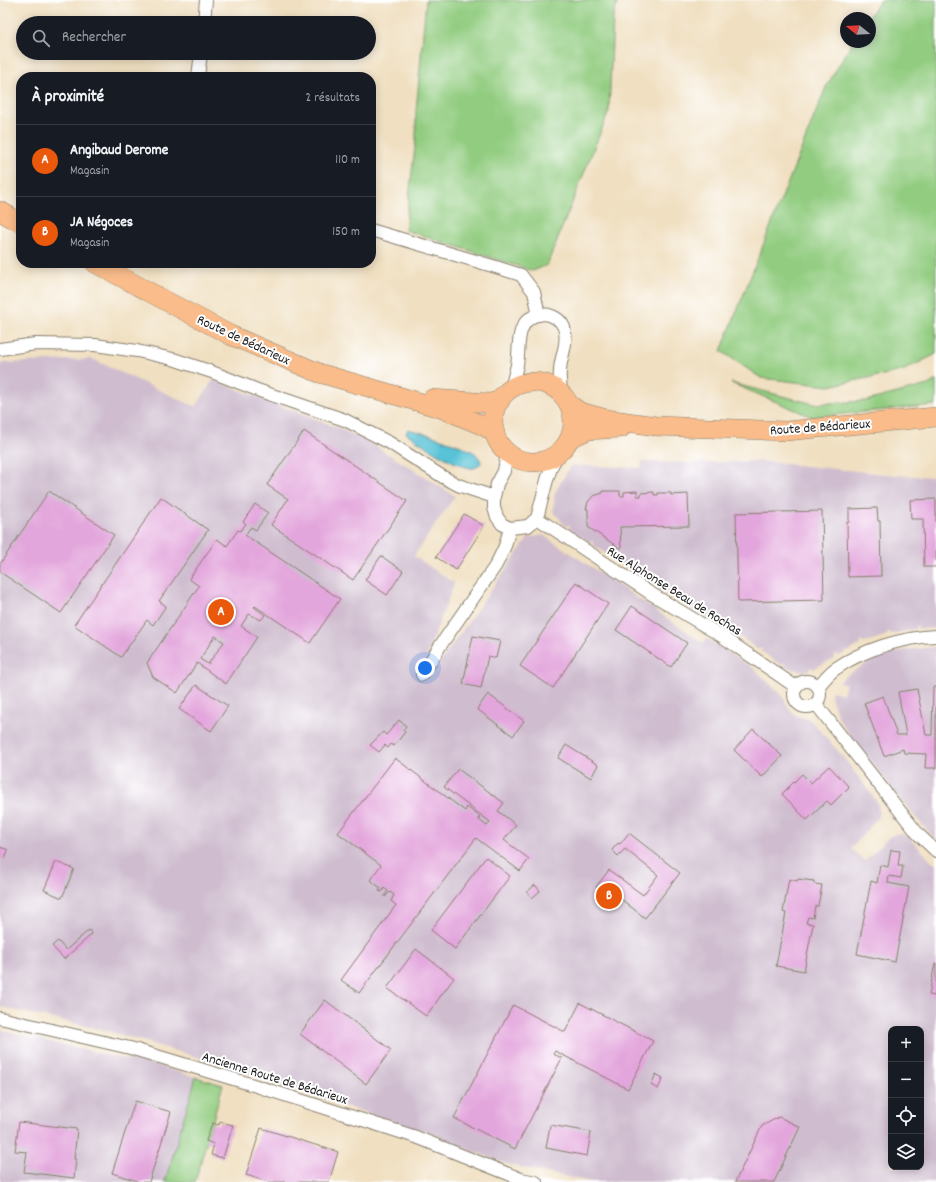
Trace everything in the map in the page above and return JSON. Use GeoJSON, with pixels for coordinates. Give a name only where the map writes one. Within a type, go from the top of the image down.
{"type":"FeatureCollection","features":[{"type":"Feature","properties":{"kind":"main road"},"geometry":{"type":"LineString","coordinates":[[0,211],[16,220]]}},
{"type":"Feature","properties":{"kind":"main road","name":"Route de Bédarieux"},"geometry":{"type":"LineString","coordinates":[[104,268],[230,335],[319,373],[443,409],[484,426],[495,433]]}},
{"type":"Feature","properties":{"kind":"main road"},"geometry":{"type":"LineString","coordinates":[[531,382],[542,383],[552,387],[565,399],[573,416],[573,427],[565,445],[550,458],[539,462],[527,462],[516,458],[507,452],[495,433],[494,422],[495,411],[505,395],[520,384],[531,382]]}},
{"type":"Feature","properties":{"kind":"main road","name":"Route de Bédarieux"},"geometry":{"type":"LineString","coordinates":[[401,397],[489,403],[505,395]]}},
{"type":"Feature","properties":{"kind":"main road","name":"Route de Bédarieux"},"geometry":{"type":"LineString","coordinates":[[565,399],[580,412],[606,419],[656,426]]}},
{"type":"Feature","properties":{"kind":"main road","name":"Route de Bédarieux"},"geometry":{"type":"LineString","coordinates":[[565,445],[588,430],[656,426],[786,431],[936,417]]}},
{"type":"Feature","properties":{"kind":"street"},"geometry":{"type":"LineString","coordinates":[[205,16],[206,0]]}},
{"type":"Feature","properties":{"kind":"street"},"geometry":{"type":"LineString","coordinates":[[199,72],[200,60]]}},
{"type":"Feature","properties":{"kind":"street"},"geometry":{"type":"LineString","coordinates":[[376,231],[521,275],[534,292],[539,315]]}},
{"type":"Feature","properties":{"kind":"street"},"geometry":{"type":"LineString","coordinates":[[505,395],[517,364],[518,341],[523,325],[533,316],[548,314],[560,320],[565,331],[565,346],[560,371],[565,399]]}},
{"type":"Feature","properties":{"kind":"street"},"geometry":{"type":"LineString","coordinates":[[0,349],[36,344],[95,345],[137,351],[173,359],[345,420],[390,443],[458,485],[494,497]]}},
{"type":"Feature","properties":{"kind":"street"},"geometry":{"type":"LineString","coordinates":[[507,452],[504,471],[494,497],[494,508],[497,517],[502,524],[510,528],[528,526],[538,518],[552,465],[565,445]]}},
{"type":"Feature","properties":{"kind":"street","name":"Rue Alphonse Beau de Rochas"},"geometry":{"type":"LineString","coordinates":[[538,518],[650,593],[720,635],[796,687]]}},
{"type":"Feature","properties":{"kind":"street"},"geometry":{"type":"LineString","coordinates":[[422,675],[440,646],[496,565],[505,546],[510,528]]}},
{"type":"Feature","properties":{"kind":"street"},"geometry":{"type":"LineString","coordinates":[[818,687],[835,670],[864,653],[908,639],[936,636]]}},
{"type":"Feature","properties":{"kind":"street"},"geometry":{"type":"LineString","coordinates":[[805,682],[814,683],[818,687],[820,696],[816,704],[807,707],[799,704],[794,696],[796,687],[805,682]]}},
{"type":"Feature","properties":{"kind":"street"},"geometry":{"type":"LineString","coordinates":[[816,704],[918,834],[936,851]]}},
{"type":"Feature","properties":{"kind":"street","name":"Ancienne Route de Bédarieux"},"geometry":{"type":"LineString","coordinates":[[0,1018],[130,1048],[243,1082],[416,1137],[521,1179],[536,1182]]}},
{"type":"Feature","properties":{"kind":"shaded area"},"geometry":{"type":"Polygon","coordinates":[[[92,359],[196,407],[213,380],[339,428],[374,445],[455,496],[414,556],[454,583],[427,655],[440,662],[528,538],[543,535],[703,643],[707,639],[753,668],[780,693],[792,712],[797,716],[810,720],[815,725],[844,758],[878,803],[879,813],[877,818],[851,849],[865,861],[888,838],[895,834],[901,834],[907,836],[936,865],[936,1182],[591,1182],[510,1165],[458,1146],[428,1131],[412,1128],[241,1070],[108,1031],[0,1007],[0,364],[92,359]]]}},
{"type":"Feature","properties":{"kind":"shaded area"},"geometry":{"type":"Polygon","coordinates":[[[759,461],[894,475],[936,477],[936,628],[919,629],[918,626],[916,626],[915,629],[891,634],[889,631],[887,635],[864,643],[860,641],[860,645],[839,656],[836,654],[835,658],[813,669],[810,667],[809,671],[795,670],[785,667],[785,663],[781,665],[761,651],[762,648],[760,647],[757,649],[738,635],[737,631],[734,633],[713,621],[714,617],[709,618],[689,607],[689,603],[685,604],[664,592],[665,589],[663,588],[660,590],[641,577],[641,573],[639,572],[637,574],[617,561],[616,557],[613,558],[593,545],[592,541],[589,542],[569,529],[570,526],[568,525],[566,527],[553,511],[555,492],[571,465],[641,468],[642,462],[690,463],[759,461]]]}},
{"type":"Feature","properties":{"kind":"shaded area"},"geometry":{"type":"Polygon","coordinates":[[[936,647],[936,840],[915,817],[848,733],[840,721],[831,696],[832,691],[843,694],[846,684],[839,682],[847,675],[874,659],[905,650],[936,647]]]}},
{"type":"Feature","properties":{"kind":"shaded area"},"geometry":{"type":"Polygon","coordinates":[[[0,1030],[128,1060],[136,1059],[196,1077],[165,1182],[0,1182],[0,1030]]]}},
{"type":"Feature","properties":{"kind":"green space"},"geometry":{"type":"Polygon","coordinates":[[[426,0],[618,0],[613,17],[609,111],[547,265],[533,271],[405,230],[416,139],[416,112],[426,0]]]}},
{"type":"Feature","properties":{"kind":"green space"},"geometry":{"type":"Polygon","coordinates":[[[881,0],[936,0],[936,354],[902,371],[829,386],[761,378],[721,351],[826,87],[849,48],[876,48],[876,12],[872,12],[881,0]]]}},
{"type":"Feature","properties":{"kind":"green space"},"geometry":{"type":"Polygon","coordinates":[[[936,380],[936,405],[812,417],[731,383],[814,404],[866,401],[928,385],[936,380]]]}},
{"type":"Feature","properties":{"kind":"green space"},"geometry":{"type":"Polygon","coordinates":[[[196,1077],[223,1085],[195,1182],[165,1182],[196,1077]]]}},
{"type":"Feature","properties":{"kind":"water"},"geometry":{"type":"Polygon","coordinates":[[[408,429],[461,446],[475,453],[480,459],[481,463],[477,467],[473,468],[449,460],[406,433],[408,429]]]}},
{"type":"Feature","properties":{"kind":"building"},"geometry":{"type":"Polygon","coordinates":[[[304,431],[407,501],[353,580],[271,525],[288,499],[267,485],[304,431]]]}},
{"type":"Feature","properties":{"kind":"building"},"geometry":{"type":"Polygon","coordinates":[[[49,491],[114,535],[61,613],[0,572],[0,564],[49,491]]]}},
{"type":"Feature","properties":{"kind":"building"},"geometry":{"type":"Polygon","coordinates":[[[602,491],[620,491],[620,496],[624,496],[624,492],[637,491],[637,496],[641,496],[641,493],[654,492],[654,495],[658,495],[658,493],[671,493],[671,495],[688,494],[689,526],[620,527],[621,549],[588,527],[588,509],[586,509],[588,502],[593,496],[603,493],[602,491]]]}},
{"type":"Feature","properties":{"kind":"building"},"geometry":{"type":"Polygon","coordinates":[[[161,497],[208,530],[159,601],[166,606],[153,625],[147,620],[121,657],[74,625],[161,497]]]}},
{"type":"Feature","properties":{"kind":"building"},"geometry":{"type":"Polygon","coordinates":[[[936,499],[936,567],[924,567],[923,519],[911,519],[910,500],[936,499]]]}},
{"type":"Feature","properties":{"kind":"building"},"geometry":{"type":"Polygon","coordinates":[[[255,504],[268,513],[256,530],[251,527],[245,535],[340,599],[310,643],[255,606],[254,607],[265,615],[261,620],[249,614],[241,626],[257,637],[226,684],[197,663],[177,693],[153,677],[147,663],[199,586],[189,579],[217,539],[227,546],[238,530],[240,531],[246,524],[243,522],[255,504]],[[215,636],[200,659],[208,664],[224,642],[215,636]]]}},
{"type":"Feature","properties":{"kind":"building"},"geometry":{"type":"Polygon","coordinates":[[[877,508],[878,521],[880,521],[881,576],[848,577],[847,522],[849,522],[849,509],[877,508]]]}},
{"type":"Feature","properties":{"kind":"building"},"geometry":{"type":"Polygon","coordinates":[[[822,511],[824,600],[738,602],[736,513],[822,511]]]}},
{"type":"Feature","properties":{"kind":"building"},"geometry":{"type":"Polygon","coordinates":[[[464,514],[484,526],[456,570],[436,557],[464,514]]]}},
{"type":"Feature","properties":{"kind":"building"},"geometry":{"type":"Polygon","coordinates":[[[381,556],[403,571],[387,595],[365,580],[381,556]]]}},
{"type":"Feature","properties":{"kind":"building"},"geometry":{"type":"Polygon","coordinates":[[[576,582],[608,604],[553,688],[520,666],[576,582]]]}},
{"type":"Feature","properties":{"kind":"building"},"geometry":{"type":"Polygon","coordinates":[[[632,606],[687,643],[671,667],[616,630],[632,606]]]}},
{"type":"Feature","properties":{"kind":"building"},"geometry":{"type":"Polygon","coordinates":[[[473,636],[500,641],[496,658],[488,656],[481,688],[463,684],[473,636]]]}},
{"type":"Feature","properties":{"kind":"building"},"geometry":{"type":"Polygon","coordinates":[[[196,685],[228,706],[211,731],[179,709],[196,685]]]}},
{"type":"Feature","properties":{"kind":"building"},"geometry":{"type":"Polygon","coordinates":[[[933,687],[936,687],[936,768],[925,768],[926,754],[904,753],[903,749],[884,756],[864,703],[883,696],[897,735],[906,735],[898,692],[917,689],[926,735],[932,735],[933,687]]]}},
{"type":"Feature","properties":{"kind":"building"},"geometry":{"type":"Polygon","coordinates":[[[488,694],[524,721],[513,736],[477,709],[488,694]]]}},
{"type":"Feature","properties":{"kind":"building"},"geometry":{"type":"Polygon","coordinates":[[[399,720],[406,726],[403,730],[405,732],[394,746],[391,744],[388,748],[385,745],[379,752],[370,745],[383,732],[386,735],[399,720]]]}},
{"type":"Feature","properties":{"kind":"building"},"geometry":{"type":"Polygon","coordinates":[[[753,729],[782,756],[762,777],[734,750],[753,729]]]}},
{"type":"Feature","properties":{"kind":"building"},"geometry":{"type":"Polygon","coordinates":[[[566,745],[598,765],[591,778],[558,758],[566,745]]]}},
{"type":"Feature","properties":{"kind":"building"},"geometry":{"type":"Polygon","coordinates":[[[395,758],[465,811],[467,807],[480,817],[478,819],[487,826],[490,822],[444,787],[458,769],[504,803],[498,811],[516,825],[504,840],[529,859],[520,871],[476,838],[359,993],[341,980],[396,905],[391,901],[394,895],[390,892],[385,897],[388,891],[384,888],[382,892],[379,891],[381,888],[370,880],[381,865],[338,833],[395,758]]]}},
{"type":"Feature","properties":{"kind":"building"},"geometry":{"type":"Polygon","coordinates":[[[829,766],[849,787],[831,805],[827,801],[807,820],[782,794],[802,774],[811,783],[829,766]]]}},
{"type":"Feature","properties":{"kind":"building"},"geometry":{"type":"Polygon","coordinates":[[[629,833],[680,873],[645,918],[607,888],[604,892],[596,887],[609,870],[643,895],[658,875],[625,849],[618,856],[612,850],[618,843],[620,844],[629,833]]]}},
{"type":"Feature","properties":{"kind":"building"},"geometry":{"type":"Polygon","coordinates":[[[0,847],[8,850],[5,859],[0,858],[0,847]]]}},
{"type":"Feature","properties":{"kind":"building"},"geometry":{"type":"Polygon","coordinates":[[[891,850],[900,851],[898,866],[903,866],[901,878],[889,876],[888,883],[909,887],[895,962],[857,954],[871,881],[877,883],[880,865],[888,867],[891,850]]]}},
{"type":"Feature","properties":{"kind":"building"},"geometry":{"type":"Polygon","coordinates":[[[486,857],[510,876],[455,949],[431,930],[486,857]]]}},
{"type":"Feature","properties":{"kind":"building"},"geometry":{"type":"Polygon","coordinates":[[[56,862],[74,869],[62,898],[44,890],[56,862]]]}},
{"type":"Feature","properties":{"kind":"building"},"geometry":{"type":"Polygon","coordinates":[[[789,879],[797,881],[798,879],[814,881],[814,884],[822,885],[818,906],[815,906],[813,918],[808,917],[806,923],[813,924],[804,971],[776,966],[786,913],[783,912],[789,879]]]}},
{"type":"Feature","properties":{"kind":"building"},"geometry":{"type":"Polygon","coordinates":[[[535,885],[540,891],[532,898],[527,892],[535,885]]]}},
{"type":"Feature","properties":{"kind":"building"},"geometry":{"type":"Polygon","coordinates":[[[89,930],[92,934],[64,959],[52,946],[58,941],[66,950],[89,930]]]}},
{"type":"Feature","properties":{"kind":"building"},"geometry":{"type":"Polygon","coordinates":[[[416,949],[454,978],[426,1016],[387,988],[416,949]]]}},
{"type":"Feature","properties":{"kind":"building"},"geometry":{"type":"Polygon","coordinates":[[[936,963],[936,996],[929,995],[936,963]]]}},
{"type":"Feature","properties":{"kind":"building"},"geometry":{"type":"Polygon","coordinates":[[[325,1000],[391,1050],[366,1084],[300,1034],[325,1000]]]}},
{"type":"Feature","properties":{"kind":"building"},"geometry":{"type":"Polygon","coordinates":[[[580,1003],[653,1041],[628,1089],[555,1051],[553,1054],[562,1058],[515,1149],[454,1118],[513,1005],[565,1032],[580,1003]]]}},
{"type":"Feature","properties":{"kind":"building"},"geometry":{"type":"Polygon","coordinates":[[[656,1074],[663,1078],[658,1089],[651,1085],[656,1074]]]}},
{"type":"Feature","properties":{"kind":"building"},"geometry":{"type":"Polygon","coordinates":[[[135,1101],[171,1112],[149,1182],[140,1182],[112,1173],[135,1101]]]}},
{"type":"Feature","properties":{"kind":"building"},"geometry":{"type":"Polygon","coordinates":[[[779,1117],[800,1127],[774,1182],[735,1182],[762,1126],[779,1117]]]}},
{"type":"Feature","properties":{"kind":"building"},"geometry":{"type":"Polygon","coordinates":[[[19,1122],[77,1129],[74,1178],[24,1172],[27,1152],[15,1151],[19,1122]]]}},
{"type":"Feature","properties":{"kind":"building"},"geometry":{"type":"Polygon","coordinates":[[[220,1122],[233,1125],[223,1158],[211,1155],[214,1144],[206,1141],[212,1123],[219,1125],[220,1122]]]}},
{"type":"Feature","properties":{"kind":"building"},"geometry":{"type":"Polygon","coordinates":[[[550,1125],[591,1132],[587,1156],[546,1148],[550,1125]]]}},
{"type":"Feature","properties":{"kind":"building"},"geometry":{"type":"Polygon","coordinates":[[[261,1128],[338,1152],[329,1182],[268,1182],[246,1175],[261,1128]]]}},
{"type":"Feature","properties":{"kind":"place","name":"Angibaud Derome"},"geometry":{"type":"Point","coordinates":[221,612]}},
{"type":"Feature","properties":{"kind":"place","name":"JA Négoces"},"geometry":{"type":"Point","coordinates":[609,896]}}]}
